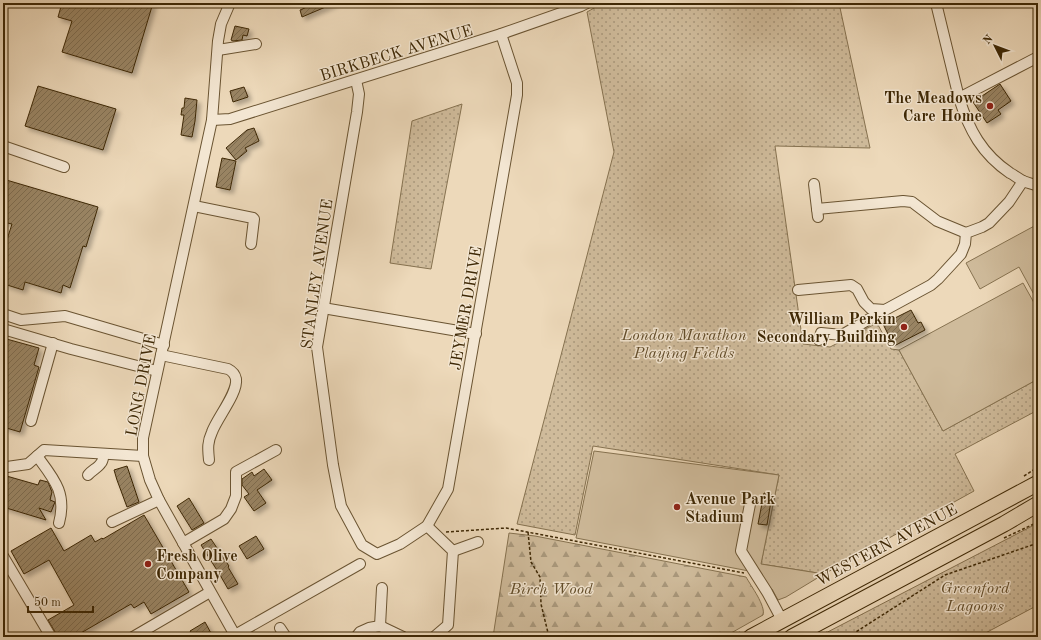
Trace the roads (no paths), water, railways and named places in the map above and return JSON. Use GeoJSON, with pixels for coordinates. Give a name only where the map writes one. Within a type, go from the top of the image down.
{"type":"FeatureCollection","features":[{"type":"Feature","properties":{"kind":"highway"},"geometry":{"type":"LineString","coordinates":[[999,504],[1038,476]]}},
{"type":"Feature","properties":{"kind":"highway","name":"WESTERN AVENUE"},"geometry":{"type":"LineString","coordinates":[[751,637],[1038,483]]}},
{"type":"Feature","properties":{"kind":"highway"},"geometry":{"type":"LineString","coordinates":[[792,637],[1004,524],[1038,504]]}},
{"type":"Feature","properties":{"kind":"highway"},"geometry":{"type":"LineString","coordinates":[[1004,524],[1038,510]]}},
{"type":"Feature","properties":{"kind":"street","name":"LONG DRIVE"},"geometry":{"type":"LineString","coordinates":[[230,3],[221,24],[212,120],[143,438],[143,456],[150,480],[159,500],[235,636]]}},
{"type":"Feature","properties":{"kind":"street","name":"BIRKBECK AVENUE"},"geometry":{"type":"LineString","coordinates":[[212,120],[230,119],[356,80],[501,34],[587,3]]}},
{"type":"Feature","properties":{"kind":"street"},"geometry":{"type":"LineString","coordinates":[[936,3],[948,58],[963,112],[970,129],[979,144],[995,161],[1023,181],[1038,186]]}},
{"type":"Feature","properties":{"kind":"street","name":"JEYMER DRIVE"},"geometry":{"type":"LineString","coordinates":[[377,554],[400,544],[426,526],[448,489],[517,96],[517,83],[501,34]]}},
{"type":"Feature","properties":{"kind":"street"},"geometry":{"type":"LineString","coordinates":[[218,50],[256,44]]}},
{"type":"Feature","properties":{"kind":"street"},"geometry":{"type":"LineString","coordinates":[[959,98],[1038,57]]}},
{"type":"Feature","properties":{"kind":"street","name":"STANLEY AVENUE"},"geometry":{"type":"LineString","coordinates":[[356,80],[358,94],[357,112],[317,347],[333,465],[341,506],[362,545],[377,554]]}},
{"type":"Feature","properties":{"kind":"street"},"geometry":{"type":"LineString","coordinates":[[3,146],[64,167]]}},
{"type":"Feature","properties":{"kind":"street"},"geometry":{"type":"LineString","coordinates":[[814,184],[818,213],[903,200],[912,202],[937,221],[966,233],[982,228],[989,223],[1009,202],[1023,181]]}},
{"type":"Feature","properties":{"kind":"street"},"geometry":{"type":"LineString","coordinates":[[194,206],[253,218],[251,244]]}},
{"type":"Feature","properties":{"kind":"street"},"geometry":{"type":"LineString","coordinates":[[819,340],[821,333],[842,335],[931,285],[961,254],[965,244],[966,233]]}},
{"type":"Feature","properties":{"kind":"street"},"geometry":{"type":"LineString","coordinates":[[798,290],[851,285],[858,288],[864,302],[871,309],[885,310]]}},
{"type":"Feature","properties":{"kind":"street"},"geometry":{"type":"LineString","coordinates":[[323,308],[476,334]]}},
{"type":"Feature","properties":{"kind":"street"},"geometry":{"type":"LineString","coordinates":[[3,314],[21,320],[65,316],[164,345]]}},
{"type":"Feature","properties":{"kind":"street"},"geometry":{"type":"LineString","coordinates":[[3,329],[157,371]]}},
{"type":"Feature","properties":{"kind":"street"},"geometry":{"type":"LineString","coordinates":[[31,421],[53,343]]}},
{"type":"Feature","properties":{"kind":"street"},"geometry":{"type":"LineString","coordinates":[[161,355],[228,369],[236,378],[236,386],[230,400],[212,432],[208,445],[209,460]]}},
{"type":"Feature","properties":{"kind":"street"},"geometry":{"type":"LineString","coordinates":[[3,466],[7,468],[28,464],[44,450],[143,456]]}},
{"type":"Feature","properties":{"kind":"street"},"geometry":{"type":"LineString","coordinates":[[182,543],[225,521],[236,496],[236,472],[276,450]]}},
{"type":"Feature","properties":{"kind":"street"},"geometry":{"type":"LineString","coordinates":[[88,475],[91,470],[97,468],[101,463],[104,454]]}},
{"type":"Feature","properties":{"kind":"street"},"geometry":{"type":"LineString","coordinates":[[37,456],[57,486],[61,499],[62,512],[59,523]]}},
{"type":"Feature","properties":{"kind":"street"},"geometry":{"type":"LineString","coordinates":[[112,522],[159,500]]}},
{"type":"Feature","properties":{"kind":"street"},"geometry":{"type":"LineString","coordinates":[[750,504],[741,551],[767,592],[782,620]]}},
{"type":"Feature","properties":{"kind":"street"},"geometry":{"type":"LineString","coordinates":[[426,526],[453,551]]}},
{"type":"Feature","properties":{"kind":"street"},"geometry":{"type":"LineString","coordinates":[[453,551],[478,542]]}},
{"type":"Feature","properties":{"kind":"street"},"geometry":{"type":"LineString","coordinates":[[434,637],[448,625],[453,551]]}},
{"type":"Feature","properties":{"kind":"street"},"geometry":{"type":"LineString","coordinates":[[3,556],[51,637]]}},
{"type":"Feature","properties":{"kind":"street"},"geometry":{"type":"LineString","coordinates":[[235,636],[360,564]]}},
{"type":"Feature","properties":{"kind":"street"},"geometry":{"type":"LineString","coordinates":[[380,626],[382,588]]}},
{"type":"Feature","properties":{"kind":"street"},"geometry":{"type":"LineString","coordinates":[[132,637],[210,592]]}},
{"type":"Feature","properties":{"kind":"street"},"geometry":{"type":"LineString","coordinates":[[356,637],[360,632],[369,628],[380,626],[403,637]]}},
{"type":"Feature","properties":{"kind":"place","name":"The Meadows Care Home"},"geometry":{"type":"Point","coordinates":[990,106]}},
{"type":"Feature","properties":{"kind":"place","name":"William Perkin Secondary Building"},"geometry":{"type":"Point","coordinates":[904,327]}},
{"type":"Feature","properties":{"kind":"place","name":"Avenue Park Stadium"},"geometry":{"type":"Point","coordinates":[677,507]}},
{"type":"Feature","properties":{"kind":"place","name":"Fresh Olive Company"},"geometry":{"type":"Point","coordinates":[148,564]}},
{"type":"Feature","properties":{"kind":"park label","name":"London Marathon Playing Fields"},"geometry":{"type":"Point","coordinates":[684,343]}},
{"type":"Feature","properties":{"kind":"park label","name":"Birch Wood"},"geometry":{"type":"Point","coordinates":[551,588]}},
{"type":"Feature","properties":{"kind":"park label","name":"Greenford Lagoons"},"geometry":{"type":"Point","coordinates":[975,596]}}]}
